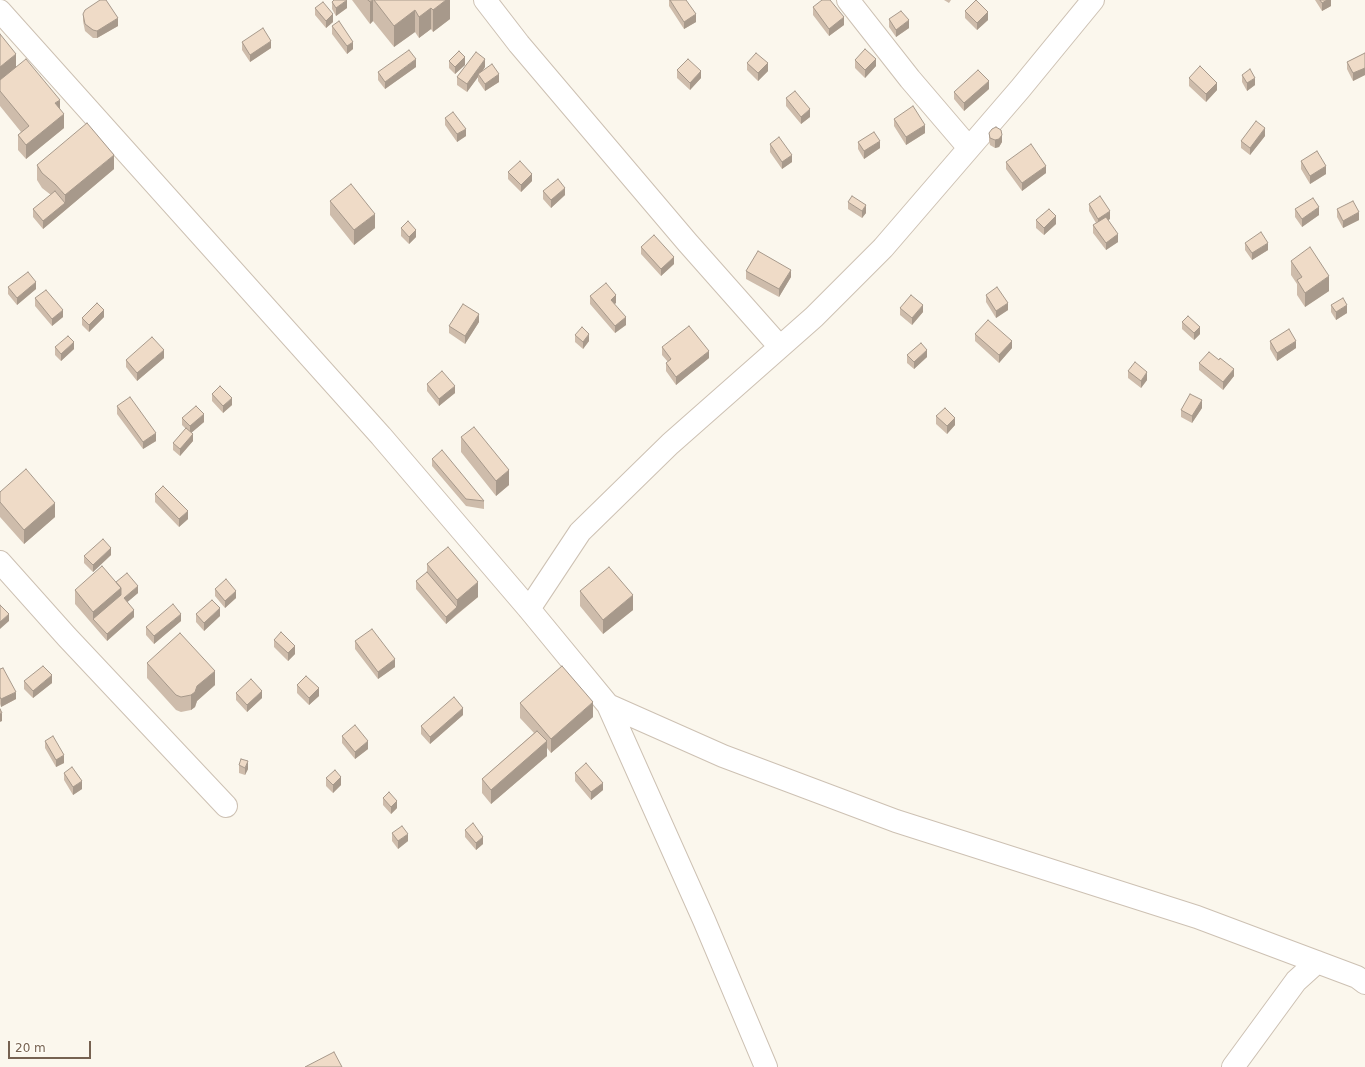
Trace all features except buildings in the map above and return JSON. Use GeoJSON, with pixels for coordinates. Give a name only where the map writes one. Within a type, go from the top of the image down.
{"type":"FeatureCollection","features":[{"type":"Feature","properties":{"kind":"street"},"geometry":{"type":"LineString","coordinates":[[485,0],[519,44],[677,230],[780,347]]}},
{"type":"Feature","properties":{"kind":"street"},"geometry":{"type":"LineString","coordinates":[[848,0],[910,79],[969,148]]}},
{"type":"Feature","properties":{"kind":"street"},"geometry":{"type":"LineString","coordinates":[[529,609],[580,532],[670,444],[814,317],[883,248],[969,148],[1092,0]]}},
{"type":"Feature","properties":{"kind":"street"},"geometry":{"type":"LineString","coordinates":[[0,12],[381,436],[529,609],[608,705],[704,920],[766,1067]]}},
{"type":"Feature","properties":{"kind":"street"},"geometry":{"type":"LineString","coordinates":[[0,562],[67,637],[226,806]]}},
{"type":"Feature","properties":{"kind":"street"},"geometry":{"type":"LineString","coordinates":[[608,705],[723,756],[896,821],[1197,917],[1357,977],[1365,983]]}},
{"type":"Feature","properties":{"kind":"street"},"geometry":{"type":"LineString","coordinates":[[1233,1067],[1296,981],[1317,962]]}}]}
